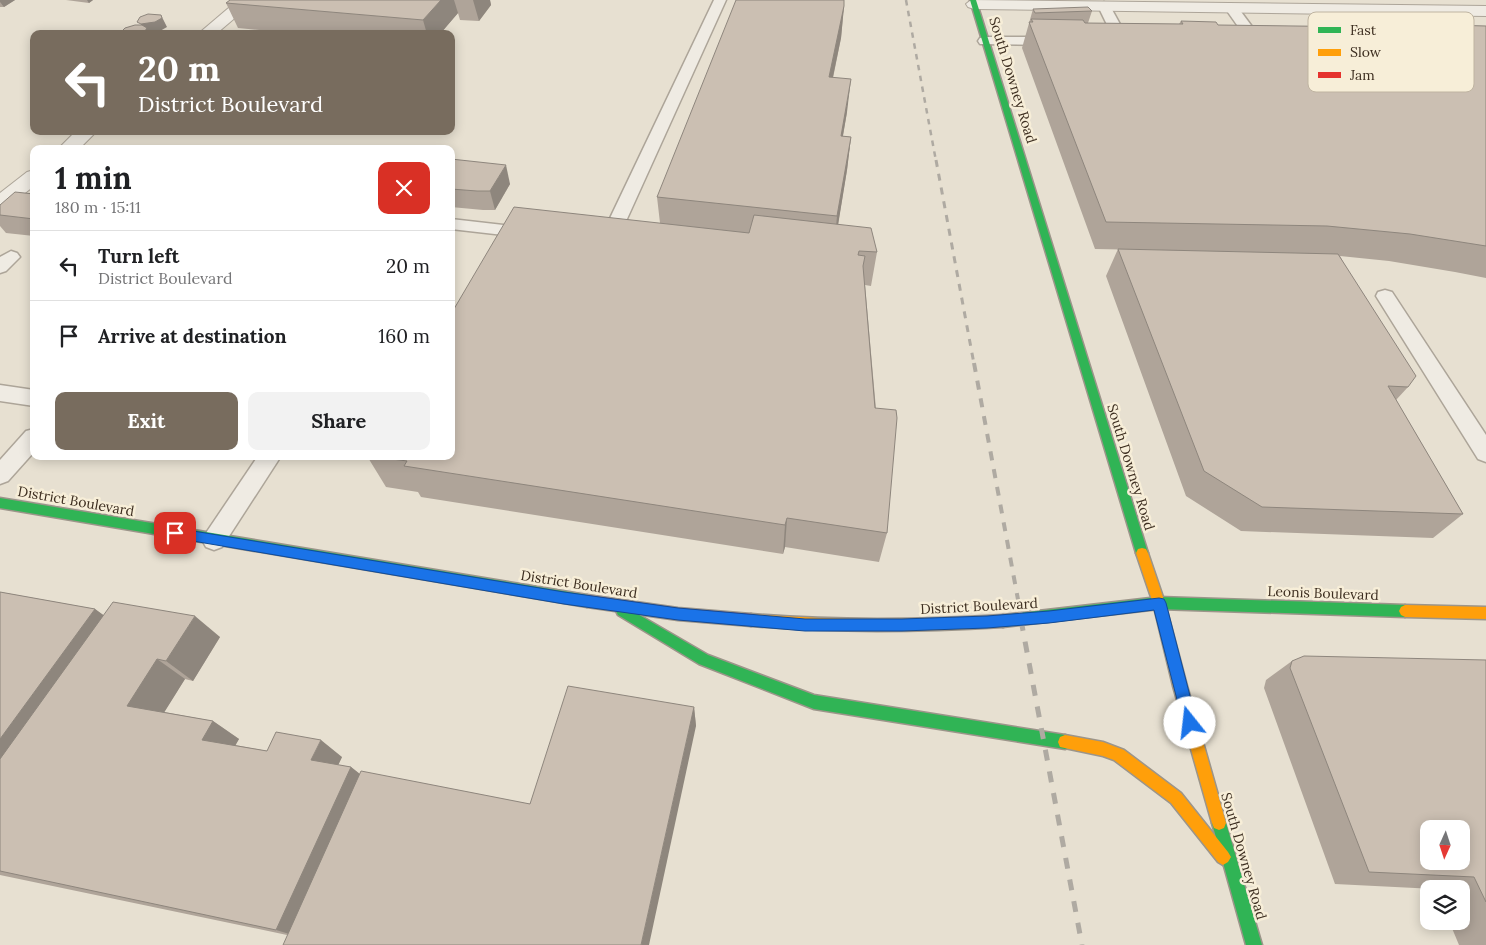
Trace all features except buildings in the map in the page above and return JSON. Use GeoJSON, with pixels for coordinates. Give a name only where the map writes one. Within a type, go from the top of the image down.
{"type":"FeatureCollection","features":[{"type":"Feature","properties":{"kind":"main road","name":"South Downey Road"},"geometry":{"type":"LineString","coordinates":[[973,2],[1133,526],[1159,603],[1180,686],[1254,945]]}},
{"type":"Feature","properties":{"kind":"main road","name":"District Boulevard"},"geometry":{"type":"LineString","coordinates":[[0,503],[613,605],[678,614],[805,625],[902,625],[1022,620],[1159,603]]}},
{"type":"Feature","properties":{"kind":"main road","name":"Leonis Boulevard"},"geometry":{"type":"LineString","coordinates":[[1159,603],[1486,612]]}},
{"type":"Feature","properties":{"kind":"main road"},"geometry":{"type":"LineString","coordinates":[[613,605],[704,660],[814,702],[1070,743],[1102,749],[1119,755],[1176,798],[1232,867]]}},
{"type":"Feature","properties":{"kind":"street"},"geometry":{"type":"LineString","coordinates":[[211,30],[248,0]]}},
{"type":"Feature","properties":{"kind":"street"},"geometry":{"type":"LineString","coordinates":[[973,2],[1486,12]]}},
{"type":"Feature","properties":{"kind":"street"},"geometry":{"type":"LineString","coordinates":[[72,145],[83,135]]}},
{"type":"Feature","properties":{"kind":"street"},"geometry":{"type":"LineString","coordinates":[[0,203],[30,179]]}},
{"type":"Feature","properties":{"kind":"lane"},"geometry":{"type":"LineString","coordinates":[[588,239],[608,241],[720,0]]}},
{"type":"Feature","properties":{"kind":"lane"},"geometry":{"type":"LineString","coordinates":[[1104,6],[1125,37],[1104,38]]}},
{"type":"Feature","properties":{"kind":"lane"},"geometry":{"type":"LineString","coordinates":[[1231,8],[1259,39],[1235,39]]}},
{"type":"Feature","properties":{"kind":"lane"},"geometry":{"type":"LineString","coordinates":[[986,40],[1070,39]]}},
{"type":"Feature","properties":{"kind":"lane"},"geometry":{"type":"LineString","coordinates":[[455,224],[549,235]]}},
{"type":"Feature","properties":{"kind":"lane"},"geometry":{"type":"LineString","coordinates":[[1385,296],[1486,452]]}},
{"type":"Feature","properties":{"kind":"lane"},"geometry":{"type":"LineString","coordinates":[[0,393],[30,397]]}},
{"type":"Feature","properties":{"kind":"lane"},"geometry":{"type":"LineString","coordinates":[[0,474],[30,441]]}},
{"type":"Feature","properties":{"kind":"lane"},"geometry":{"type":"LineString","coordinates":[[214,540],[267,460]]}},
{"type":"Feature","properties":{"kind":"railway"},"geometry":{"type":"LineString","coordinates":[[906,0],[936,161]]}},
{"type":"Feature","properties":{"kind":"railway"},"geometry":{"type":"LineString","coordinates":[[936,160],[974,364]]}},
{"type":"Feature","properties":{"kind":"railway"},"geometry":{"type":"LineString","coordinates":[[974,363],[1022,621]]}},
{"type":"Feature","properties":{"kind":"railway"},"geometry":{"type":"LineString","coordinates":[[1021,620],[1082,945]]}},
{"type":"Feature","properties":{"kind":"traffic: fast"},"geometry":{"type":"LineString","coordinates":[[973,0],[1142,553]]}},
{"type":"Feature","properties":{"kind":"traffic: fast"},"geometry":{"type":"LineString","coordinates":[[0,503],[587,601]]}},
{"type":"Feature","properties":{"kind":"traffic: fast"},"geometry":{"type":"LineString","coordinates":[[1003,621],[1159,603],[1405,611]]}},
{"type":"Feature","properties":{"kind":"traffic: fast"},"geometry":{"type":"LineString","coordinates":[[622,611],[704,660],[814,702],[1065,742]]}},
{"type":"Feature","properties":{"kind":"traffic: fast"},"geometry":{"type":"LineString","coordinates":[[1219,823],[1254,945]]}},
{"type":"Feature","properties":{"kind":"traffic: slow"},"geometry":{"type":"LineString","coordinates":[[1142,553],[1159,603],[1180,686],[1219,823]]}},
{"type":"Feature","properties":{"kind":"traffic: slow"},"geometry":{"type":"LineString","coordinates":[[1405,611],[1486,613]]}},
{"type":"Feature","properties":{"kind":"traffic: slow"},"geometry":{"type":"LineString","coordinates":[[751,620],[782,623],[877,626],[1003,621]]}},
{"type":"Feature","properties":{"kind":"traffic: slow"},"geometry":{"type":"LineString","coordinates":[[1065,742],[1103,749],[1119,755],[1176,798],[1223,857]]}},
{"type":"Feature","properties":{"kind":"traffic: jam"},"geometry":{"type":"LineString","coordinates":[[587,601],[678,614],[751,620]]}},
{"type":"Feature","properties":{"kind":"route"},"geometry":{"type":"LineString","coordinates":[[175,533],[564,598],[678,614],[805,625],[902,625],[1022,620],[1159,603],[1190,723]]}}]}
